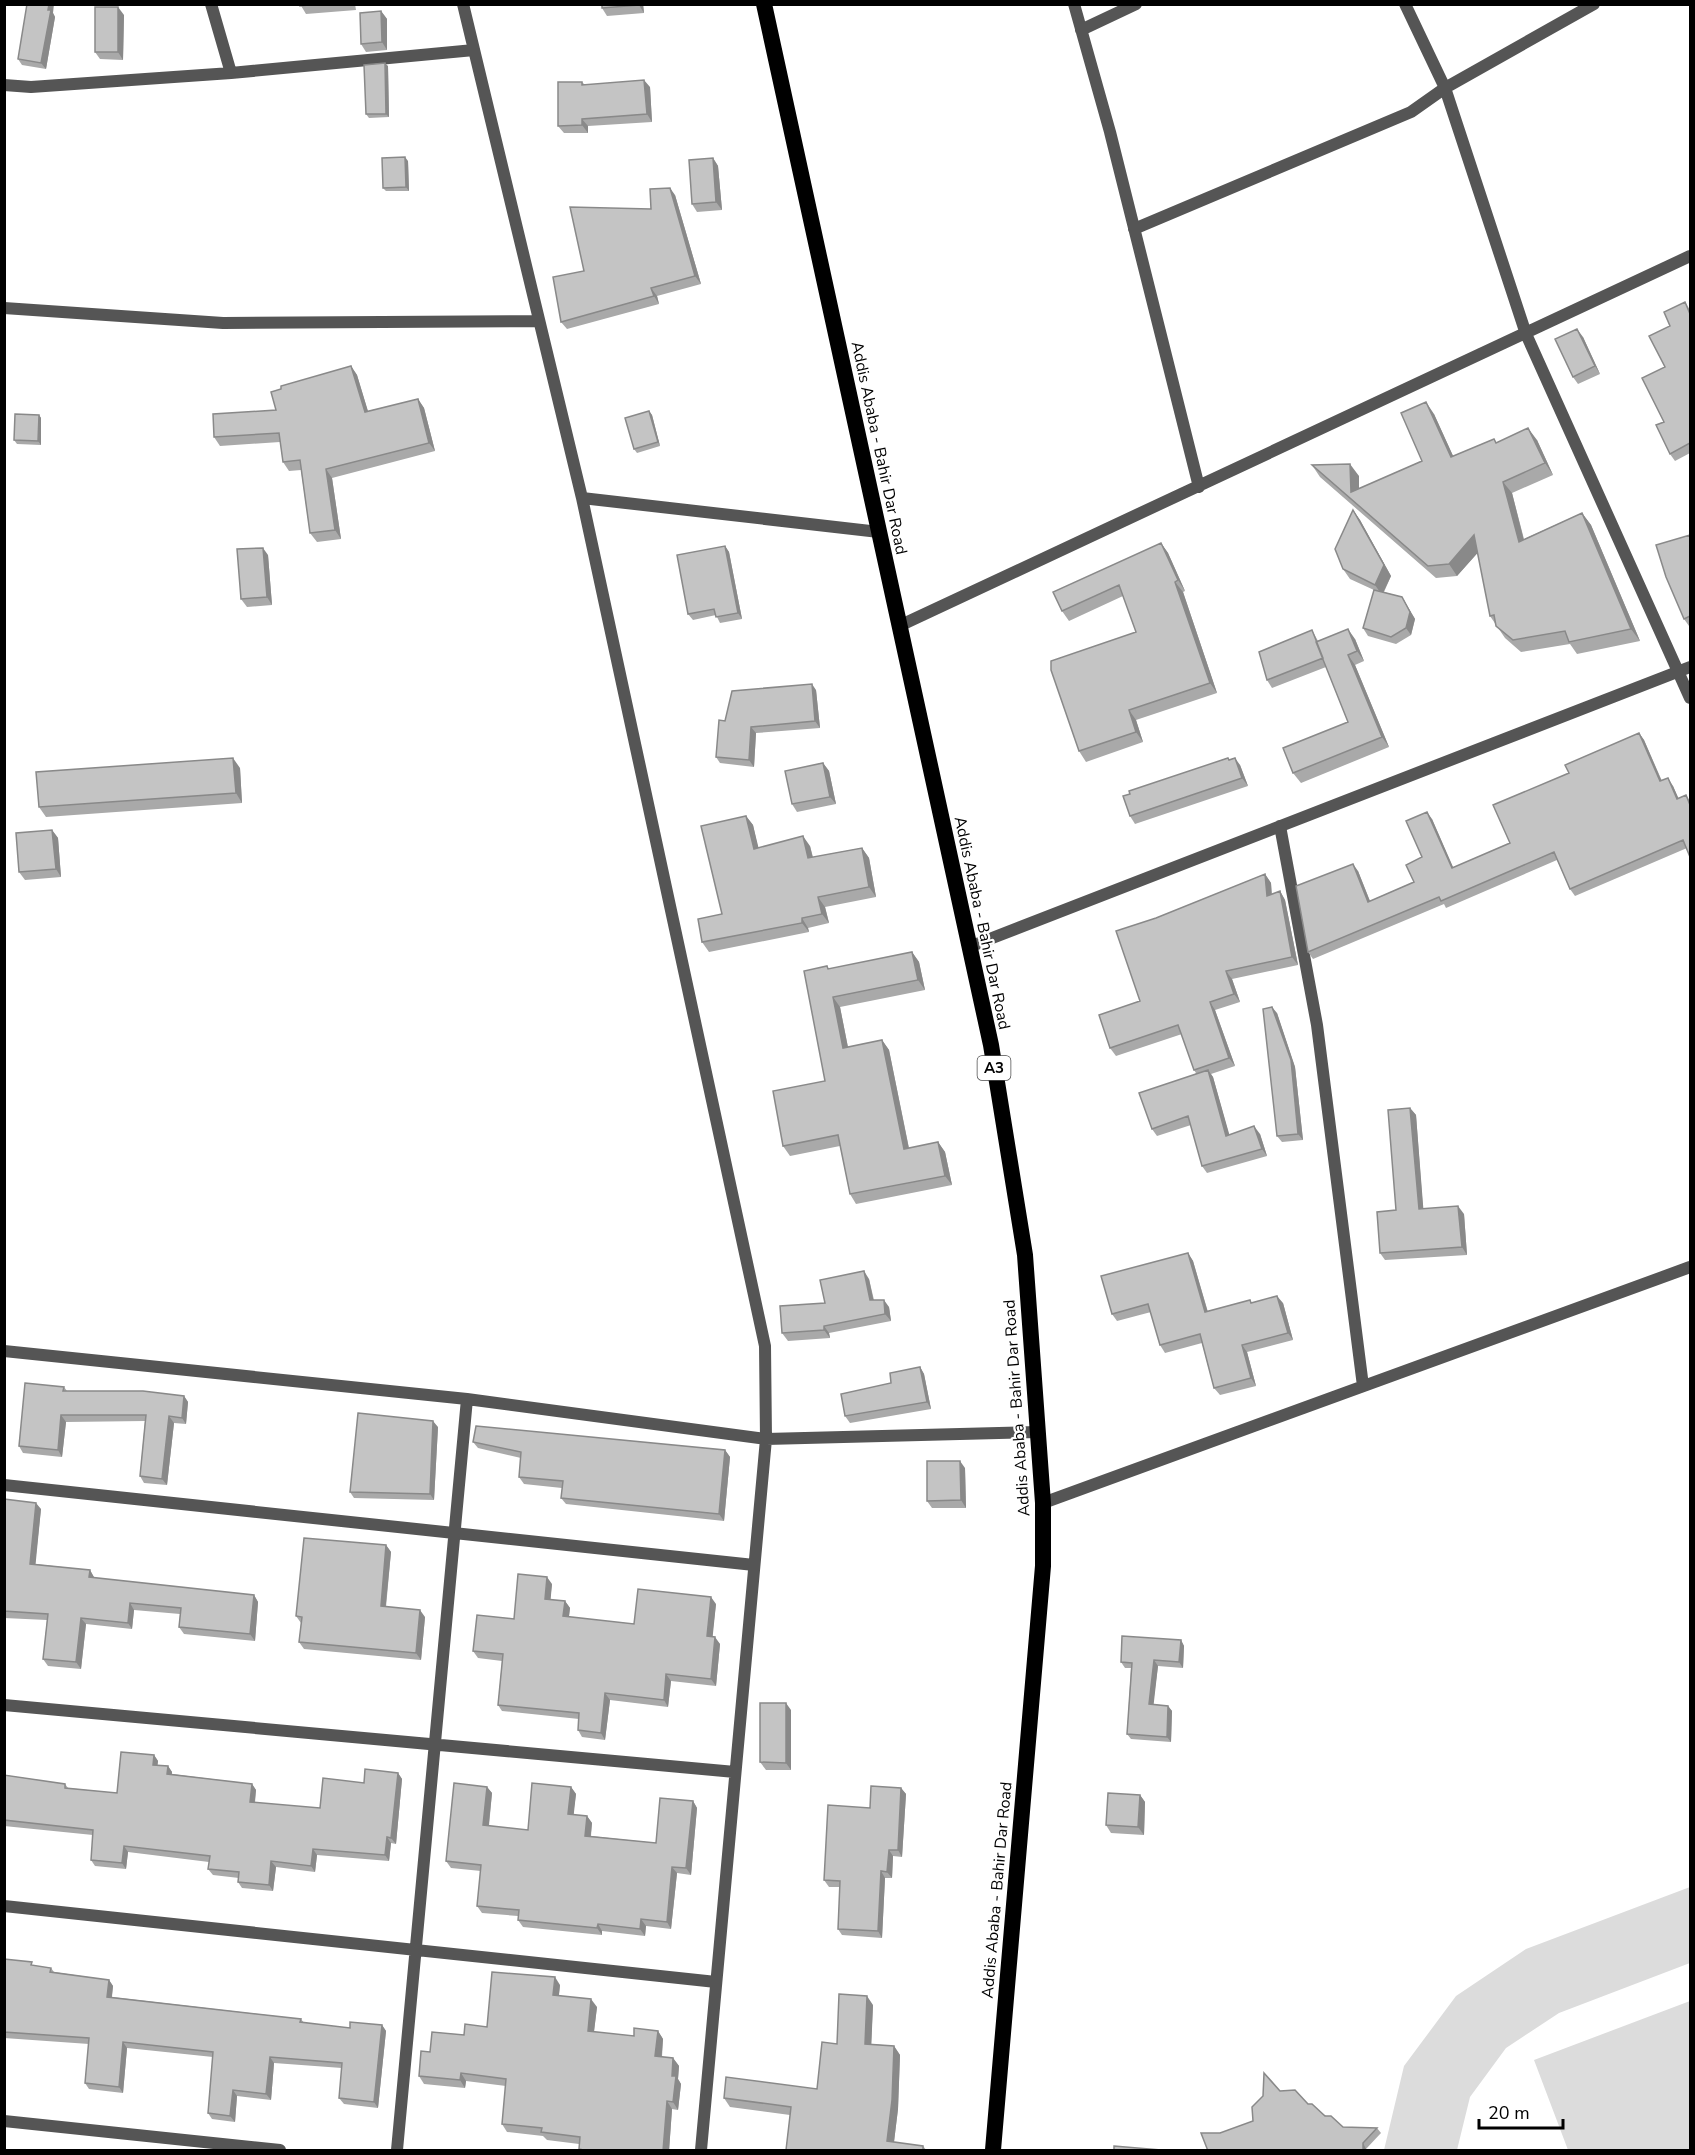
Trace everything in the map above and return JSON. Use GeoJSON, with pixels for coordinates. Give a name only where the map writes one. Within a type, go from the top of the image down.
{"type":"FeatureCollection","features":[{"type":"Feature","properties":{"kind":"highway","name":"Addis Ababa - Bahir Dar Road"},"geometry":{"type":"LineString","coordinates":[[764,4],[991,1045],[1025,1255],[1039,1432],[1043,1503],[1043,1566],[993,2151]]}},
{"type":"Feature","properties":{"kind":"street"},"geometry":{"type":"LineString","coordinates":[[211,4],[231,73]]}},
{"type":"Feature","properties":{"kind":"street"},"geometry":{"type":"LineString","coordinates":[[463,4],[582,498],[765,1346],[766,1439],[700,2151]]}},
{"type":"Feature","properties":{"kind":"street"},"geometry":{"type":"LineString","coordinates":[[1074,4],[1200,488]]}},
{"type":"Feature","properties":{"kind":"street"},"geometry":{"type":"LineString","coordinates":[[1081,30],[1136,4]]}},
{"type":"Feature","properties":{"kind":"street"},"geometry":{"type":"LineString","coordinates":[[1405,4],[1445,88],[1526,334],[1684,669],[1690,698]]}},
{"type":"Feature","properties":{"kind":"street"},"geometry":{"type":"LineString","coordinates":[[1134,229],[1411,111],[1445,88],[1594,4]]}},
{"type":"Feature","properties":{"kind":"street"},"geometry":{"type":"LineString","coordinates":[[4,85],[31,87],[231,73],[474,50]]}},
{"type":"Feature","properties":{"kind":"street"},"geometry":{"type":"LineString","coordinates":[[899,626],[1200,488],[1690,256]]}},
{"type":"Feature","properties":{"kind":"street"},"geometry":{"type":"LineString","coordinates":[[4,308],[223,323],[540,321]]}},
{"type":"Feature","properties":{"kind":"street"},"geometry":{"type":"LineString","coordinates":[[582,498],[879,532]]}},
{"type":"Feature","properties":{"kind":"street"},"geometry":{"type":"LineString","coordinates":[[969,947],[1684,669]]}},
{"type":"Feature","properties":{"kind":"street"},"geometry":{"type":"LineString","coordinates":[[1280,826],[1317,1025],[1363,1386]]}},
{"type":"Feature","properties":{"kind":"street"},"geometry":{"type":"LineString","coordinates":[[1043,1503],[1690,1267]]}},
{"type":"Feature","properties":{"kind":"street"},"geometry":{"type":"LineString","coordinates":[[4,1351],[467,1399],[766,1439],[1039,1432]]}},
{"type":"Feature","properties":{"kind":"street"},"geometry":{"type":"LineString","coordinates":[[397,2151],[467,1399]]}},
{"type":"Feature","properties":{"kind":"street"},"geometry":{"type":"LineString","coordinates":[[4,1485],[754,1565]]}},
{"type":"Feature","properties":{"kind":"street"},"geometry":{"type":"LineString","coordinates":[[4,1705],[735,1772]]}},
{"type":"Feature","properties":{"kind":"street"},"geometry":{"type":"LineString","coordinates":[[4,1906],[716,1982]]}},
{"type":"Feature","properties":{"kind":"street"},"geometry":{"type":"LineString","coordinates":[[4,2121],[280,2151]]}},
{"type":"Feature","properties":{"kind":"shaded area"},"geometry":{"type":"Polygon","coordinates":[[[1690,1887],[1690,1963],[1559,2013],[1506,2048],[1470,2097],[1457,2150],[1384,2150],[1404,2066],[1456,1996],[1526,1949],[1690,1887]]]}},
{"type":"Feature","properties":{"kind":"shaded area"},"geometry":{"type":"Polygon","coordinates":[[[1690,2001],[1690,2150],[1568,2150],[1534,2060],[1690,2001]]]}},
{"type":"Feature","properties":{"kind":"building"},"geometry":{"type":"Polygon","coordinates":[[[27,4],[49,4],[48,10],[51,10],[41,63],[18,59],[27,4]]]}},
{"type":"Feature","properties":{"kind":"building"},"geometry":{"type":"Polygon","coordinates":[[[602,4],[639,4],[639,5],[602,8],[602,4]]]}},
{"type":"Feature","properties":{"kind":"building"},"geometry":{"type":"Polygon","coordinates":[[[95,7],[118,7],[118,52],[95,52],[95,7]]]}},
{"type":"Feature","properties":{"kind":"building"},"geometry":{"type":"Polygon","coordinates":[[[381,11],[382,42],[361,44],[360,13],[381,11]]]}},
{"type":"Feature","properties":{"kind":"building"},"geometry":{"type":"Polygon","coordinates":[[[385,63],[386,114],[366,114],[364,65],[385,63]]]}},
{"type":"Feature","properties":{"kind":"building"},"geometry":{"type":"Polygon","coordinates":[[[644,80],[647,114],[582,119],[582,125],[558,126],[558,82],[582,82],[582,85],[644,80]]]}},
{"type":"Feature","properties":{"kind":"building"},"geometry":{"type":"Polygon","coordinates":[[[405,157],[406,187],[383,188],[382,158],[405,157]]]}},
{"type":"Feature","properties":{"kind":"building"},"geometry":{"type":"Polygon","coordinates":[[[713,158],[716,202],[692,204],[689,160],[713,158]]]}},
{"type":"Feature","properties":{"kind":"building"},"geometry":{"type":"Polygon","coordinates":[[[670,188],[695,276],[651,288],[654,296],[561,322],[553,277],[584,271],[570,207],[651,209],[650,189],[670,188]]]}},
{"type":"Feature","properties":{"kind":"building"},"geometry":{"type":"Polygon","coordinates":[[[1685,302],[1690,314],[1690,443],[1670,454],[1656,425],[1664,422],[1642,378],[1665,367],[1649,336],[1670,326],[1664,312],[1685,302]]]}},
{"type":"Feature","properties":{"kind":"building"},"geometry":{"type":"Polygon","coordinates":[[[1577,329],[1595,366],[1573,377],[1555,339],[1577,329]]]}},
{"type":"Feature","properties":{"kind":"building"},"geometry":{"type":"Polygon","coordinates":[[[351,366],[365,412],[418,399],[429,443],[326,469],[335,530],[310,533],[300,460],[283,462],[279,433],[214,437],[213,414],[276,410],[271,392],[281,389],[281,386],[351,366]]]}},
{"type":"Feature","properties":{"kind":"building"},"geometry":{"type":"Polygon","coordinates":[[[1426,402],[1451,457],[1494,439],[1496,443],[1528,428],[1545,463],[1503,482],[1519,542],[1582,513],[1631,629],[1569,642],[1565,631],[1513,640],[1496,626],[1494,615],[1490,616],[1474,535],[1449,564],[1428,566],[1312,465],[1350,464],[1351,492],[1422,461],[1401,413],[1426,402]]]}},
{"type":"Feature","properties":{"kind":"building"},"geometry":{"type":"Polygon","coordinates":[[[649,411],[658,442],[634,449],[625,418],[649,411]]]}},
{"type":"Feature","properties":{"kind":"building"},"geometry":{"type":"Polygon","coordinates":[[[15,414],[39,415],[38,441],[14,440],[15,414]]]}},
{"type":"Feature","properties":{"kind":"building"},"geometry":{"type":"Polygon","coordinates":[[[1353,510],[1384,565],[1375,585],[1343,569],[1335,549],[1353,510]]]}},
{"type":"Feature","properties":{"kind":"building"},"geometry":{"type":"Polygon","coordinates":[[[1690,535],[1690,616],[1684,619],[1666,577],[1656,545],[1690,535]]]}},
{"type":"Feature","properties":{"kind":"building"},"geometry":{"type":"Polygon","coordinates":[[[1161,543],[1178,580],[1175,582],[1210,683],[1129,710],[1136,732],[1079,751],[1051,670],[1051,661],[1136,632],[1119,585],[1062,611],[1053,592],[1161,543]]]}},
{"type":"Feature","properties":{"kind":"building"},"geometry":{"type":"Polygon","coordinates":[[[725,546],[738,613],[716,617],[714,609],[688,614],[677,555],[725,546]]]}},
{"type":"Feature","properties":{"kind":"building"},"geometry":{"type":"Polygon","coordinates":[[[263,548],[267,597],[241,599],[237,549],[263,548]]]}},
{"type":"Feature","properties":{"kind":"building"},"geometry":{"type":"Polygon","coordinates":[[[1374,590],[1402,597],[1410,612],[1406,628],[1391,637],[1363,628],[1374,590]]]}},
{"type":"Feature","properties":{"kind":"building"},"geometry":{"type":"Polygon","coordinates":[[[1348,629],[1357,651],[1348,655],[1382,737],[1293,773],[1283,748],[1348,722],[1316,642],[1348,629]]]}},
{"type":"Feature","properties":{"kind":"building"},"geometry":{"type":"Polygon","coordinates":[[[1312,630],[1323,658],[1267,680],[1259,652],[1312,630]]]}},
{"type":"Feature","properties":{"kind":"building"},"geometry":{"type":"Polygon","coordinates":[[[812,684],[815,721],[751,727],[749,760],[716,757],[719,720],[725,721],[732,691],[812,684]]]}},
{"type":"Feature","properties":{"kind":"building"},"geometry":{"type":"Polygon","coordinates":[[[1639,733],[1660,781],[1668,778],[1677,799],[1686,795],[1690,805],[1690,857],[1683,840],[1570,889],[1554,852],[1441,901],[1439,897],[1308,952],[1296,886],[1353,864],[1368,902],[1414,882],[1406,865],[1422,857],[1406,821],[1427,812],[1452,868],[1510,843],[1493,805],[1569,773],[1565,765],[1639,733]]]}},
{"type":"Feature","properties":{"kind":"building"},"geometry":{"type":"Polygon","coordinates":[[[233,758],[236,793],[39,807],[36,772],[233,758]]]}},
{"type":"Feature","properties":{"kind":"building"},"geometry":{"type":"Polygon","coordinates":[[[1228,758],[1229,760],[1235,758],[1242,778],[1130,816],[1123,796],[1130,794],[1129,791],[1228,758]]]}},
{"type":"Feature","properties":{"kind":"building"},"geometry":{"type":"Polygon","coordinates":[[[823,763],[830,797],[792,804],[785,771],[823,763]]]}},
{"type":"Feature","properties":{"kind":"building"},"geometry":{"type":"Polygon","coordinates":[[[746,816],[754,849],[803,836],[808,858],[862,848],[869,887],[818,897],[822,914],[802,918],[802,923],[702,942],[698,919],[722,914],[701,826],[746,816]]]}},
{"type":"Feature","properties":{"kind":"building"},"geometry":{"type":"Polygon","coordinates":[[[52,830],[56,869],[19,872],[16,833],[52,830]]]}},
{"type":"Feature","properties":{"kind":"building"},"geometry":{"type":"Polygon","coordinates":[[[1265,874],[1267,896],[1280,891],[1292,957],[1226,971],[1234,994],[1210,1002],[1229,1058],[1194,1070],[1178,1025],[1110,1048],[1099,1015],[1140,1001],[1116,931],[1156,918],[1265,874]]]}},
{"type":"Feature","properties":{"kind":"building"},"geometry":{"type":"Polygon","coordinates":[[[912,952],[918,980],[833,997],[843,1048],[882,1040],[904,1149],[938,1142],[945,1176],[850,1194],[838,1135],[783,1146],[773,1091],[825,1081],[804,971],[827,966],[828,969],[912,952]]]}},
{"type":"Feature","properties":{"kind":"building"},"geometry":{"type":"Polygon","coordinates":[[[1272,1007],[1291,1060],[1298,1134],[1277,1136],[1263,1009],[1272,1007]]]}},
{"type":"Feature","properties":{"kind":"building"},"geometry":{"type":"Polygon","coordinates":[[[1208,1070],[1226,1136],[1254,1126],[1262,1149],[1202,1166],[1188,1116],[1152,1129],[1139,1093],[1208,1070]]]}},
{"type":"Feature","properties":{"kind":"building"},"geometry":{"type":"Polygon","coordinates":[[[1410,1108],[1419,1209],[1458,1206],[1462,1247],[1380,1253],[1377,1212],[1396,1210],[1388,1110],[1410,1108]]]}},
{"type":"Feature","properties":{"kind":"building"},"geometry":{"type":"Polygon","coordinates":[[[1188,1253],[1205,1312],[1250,1300],[1251,1303],[1277,1296],[1288,1333],[1242,1345],[1251,1378],[1214,1388],[1200,1334],[1160,1345],[1148,1304],[1112,1314],[1101,1276],[1188,1253]]]}},
{"type":"Feature","properties":{"kind":"building"},"geometry":{"type":"Polygon","coordinates":[[[864,1271],[870,1300],[884,1300],[885,1314],[824,1326],[824,1330],[782,1333],[780,1306],[825,1303],[820,1280],[864,1271]]]}},
{"type":"Feature","properties":{"kind":"building"},"geometry":{"type":"Polygon","coordinates":[[[920,1367],[927,1402],[845,1416],[841,1394],[891,1383],[890,1373],[920,1367]]]}},
{"type":"Feature","properties":{"kind":"building"},"geometry":{"type":"Polygon","coordinates":[[[25,1383],[64,1387],[63,1391],[143,1391],[184,1396],[182,1418],[169,1416],[162,1479],[140,1476],[146,1415],[61,1415],[58,1450],[19,1446],[25,1383]]]}},
{"type":"Feature","properties":{"kind":"building"},"geometry":{"type":"Polygon","coordinates":[[[358,1413],[433,1421],[430,1494],[350,1492],[358,1413]]]}},
{"type":"Feature","properties":{"kind":"building"},"geometry":{"type":"Polygon","coordinates":[[[476,1426],[725,1450],[719,1514],[561,1498],[563,1481],[519,1477],[521,1452],[473,1442],[476,1426]]]}},
{"type":"Feature","properties":{"kind":"building"},"geometry":{"type":"Polygon","coordinates":[[[927,1461],[960,1461],[961,1500],[927,1501],[927,1461]]]}},
{"type":"Feature","properties":{"kind":"building"},"geometry":{"type":"Polygon","coordinates":[[[4,1499],[36,1503],[30,1564],[90,1570],[89,1577],[254,1595],[250,1634],[179,1627],[181,1608],[130,1603],[128,1623],[81,1618],[76,1662],[43,1659],[48,1614],[4,1611],[4,1499]]]}},
{"type":"Feature","properties":{"kind":"building"},"geometry":{"type":"Polygon","coordinates":[[[304,1538],[386,1545],[381,1606],[420,1610],[416,1653],[299,1642],[302,1617],[296,1616],[304,1538]]]}},
{"type":"Feature","properties":{"kind":"building"},"geometry":{"type":"Polygon","coordinates":[[[518,1574],[547,1577],[545,1599],[565,1601],[563,1616],[634,1624],[638,1589],[711,1597],[707,1636],[715,1637],[711,1679],[666,1674],[664,1700],[605,1693],[601,1733],[578,1730],[579,1713],[498,1705],[503,1654],[473,1651],[477,1615],[514,1619],[518,1574]]]}},
{"type":"Feature","properties":{"kind":"building"},"geometry":{"type":"Polygon","coordinates":[[[1122,1636],[1181,1640],[1179,1662],[1154,1660],[1149,1704],[1168,1706],[1167,1737],[1127,1734],[1132,1663],[1121,1662],[1122,1636]]]}},
{"type":"Feature","properties":{"kind":"building"},"geometry":{"type":"Polygon","coordinates":[[[760,1703],[786,1703],[786,1763],[760,1762],[760,1703]]]}},
{"type":"Feature","properties":{"kind":"building"},"geometry":{"type":"Polygon","coordinates":[[[121,1752],[154,1755],[153,1765],[168,1766],[167,1774],[252,1784],[250,1802],[320,1808],[323,1778],[364,1783],[365,1769],[398,1773],[391,1838],[387,1837],[385,1855],[313,1849],[311,1866],[271,1861],[269,1885],[238,1882],[239,1872],[208,1869],[210,1856],[124,1846],[122,1863],[91,1860],[93,1830],[4,1820],[4,1775],[65,1784],[65,1788],[117,1793],[121,1752]]]}},
{"type":"Feature","properties":{"kind":"building"},"geometry":{"type":"Polygon","coordinates":[[[454,1783],[487,1787],[483,1825],[528,1830],[532,1783],[571,1787],[568,1814],[587,1816],[585,1836],[656,1843],[660,1798],[693,1801],[686,1868],[672,1867],[667,1922],[641,1919],[640,1929],[598,1924],[597,1928],[518,1920],[519,1910],[477,1906],[481,1865],[446,1861],[454,1783]]]}},
{"type":"Feature","properties":{"kind":"building"},"geometry":{"type":"Polygon","coordinates":[[[871,1786],[901,1788],[898,1850],[889,1850],[887,1872],[881,1871],[878,1931],[838,1929],[840,1881],[824,1880],[828,1805],[870,1808],[871,1786]]]}},
{"type":"Feature","properties":{"kind":"building"},"geometry":{"type":"Polygon","coordinates":[[[1108,1793],[1140,1795],[1138,1827],[1106,1825],[1108,1793]]]}},
{"type":"Feature","properties":{"kind":"building"},"geometry":{"type":"Polygon","coordinates":[[[4,1959],[32,1962],[31,1965],[51,1968],[50,1972],[109,1980],[107,1997],[301,2019],[300,2022],[350,2028],[350,2022],[382,2025],[374,2102],[339,2098],[342,2063],[270,2057],[266,2094],[233,2090],[230,2116],[208,2113],[213,2052],[123,2042],[119,2087],[85,2083],[89,2038],[4,2032],[4,1959]]]}},
{"type":"Feature","properties":{"kind":"building"},"geometry":{"type":"Polygon","coordinates":[[[492,1972],[555,1977],[553,1995],[591,1999],[588,2031],[634,2036],[634,2028],[658,2031],[655,2056],[673,2058],[672,2076],[676,2076],[673,2102],[667,2101],[663,2151],[579,2149],[580,2137],[541,2132],[542,2128],[502,2124],[506,2079],[461,2073],[460,2080],[419,2076],[421,2051],[430,2052],[432,2032],[464,2035],[465,2024],[487,2027],[492,1972]]]}},
{"type":"Feature","properties":{"kind":"building"},"geometry":{"type":"Polygon","coordinates":[[[839,1994],[867,1996],[865,2044],[894,2046],[892,2100],[887,2141],[923,2146],[923,2151],[786,2150],[791,2107],[724,2098],[726,2077],[817,2089],[822,2042],[837,2044],[839,1994]]]}},
{"type":"Feature","properties":{"kind":"building"},"geometry":{"type":"Polygon","coordinates":[[[1264,2073],[1280,2091],[1295,2090],[1308,2104],[1312,2104],[1325,2116],[1331,2116],[1343,2127],[1377,2128],[1363,2143],[1363,2151],[1208,2151],[1201,2133],[1220,2133],[1253,2121],[1252,2107],[1263,2096],[1264,2073]]]}},
{"type":"Feature","properties":{"kind":"building"},"geometry":{"type":"Polygon","coordinates":[[[1114,2146],[1173,2151],[1114,2151],[1114,2146]]]}}]}
